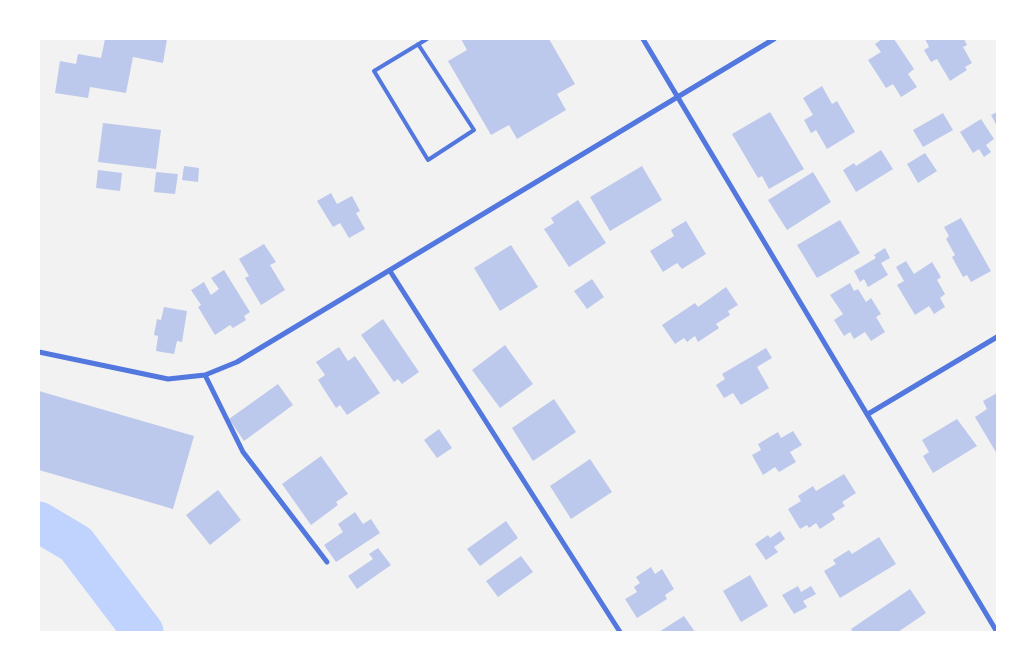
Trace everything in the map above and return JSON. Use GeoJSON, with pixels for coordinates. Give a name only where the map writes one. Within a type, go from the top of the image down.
{"type":"FeatureCollection","features":[{"type":"Feature","properties":{"kind":"street"},"geometry":{"type":"LineString","coordinates":[[643,39],[997,632]]}},
{"type":"Feature","properties":{"kind":"street"},"geometry":{"type":"LineString","coordinates":[[39,352],[168,379],[205,375],[237,362],[390,271],[677,95],[774,39]]}},
{"type":"Feature","properties":{"kind":"street"},"geometry":{"type":"LineString","coordinates":[[390,271],[620,632]]}},
{"type":"Feature","properties":{"kind":"street"},"geometry":{"type":"LineString","coordinates":[[868,414],[997,337]]}},
{"type":"Feature","properties":{"kind":"street"},"geometry":{"type":"LineString","coordinates":[[205,375],[243,452],[327,562]]}},
{"type":"Feature","properties":{"kind":"lane"},"geometry":{"type":"LineString","coordinates":[[418,44],[474,130],[428,160],[374,71],[418,44],[427,39]]}},
{"type":"Feature","properties":{"kind":"building"},"geometry":{"type":"Polygon","coordinates":[[[105,39],[167,39],[163,63],[133,57],[126,93],[90,87],[88,98],[55,93],[60,61],[76,64],[78,54],[101,58],[105,39]]]}},
{"type":"Feature","properties":{"kind":"building"},"geometry":{"type":"Polygon","coordinates":[[[461,39],[549,39],[575,84],[557,94],[566,110],[517,139],[509,125],[491,135],[448,61],[467,50],[461,39]]]}},
{"type":"Feature","properties":{"kind":"building"},"geometry":{"type":"Polygon","coordinates":[[[882,39],[894,39],[914,69],[908,74],[917,87],[901,97],[893,84],[886,88],[868,60],[881,52],[875,44],[882,39]]]}},
{"type":"Feature","properties":{"kind":"building"},"geometry":{"type":"Polygon","coordinates":[[[925,39],[964,39],[967,45],[963,47],[972,63],[965,67],[967,70],[950,81],[937,59],[931,62],[924,50],[929,47],[925,39]]]}},
{"type":"Feature","properties":{"kind":"building"},"geometry":{"type":"Polygon","coordinates":[[[822,86],[832,104],[837,101],[855,132],[827,149],[816,130],[811,133],[804,120],[813,115],[803,98],[822,86]]]}},
{"type":"Feature","properties":{"kind":"building"},"geometry":{"type":"Polygon","coordinates":[[[770,112],[804,169],[769,189],[762,176],[758,178],[732,134],[770,112]]]}},
{"type":"Feature","properties":{"kind":"building"},"geometry":{"type":"Polygon","coordinates":[[[997,112],[997,126],[991,115],[997,112]]]}},
{"type":"Feature","properties":{"kind":"building"},"geometry":{"type":"Polygon","coordinates":[[[943,113],[953,130],[923,147],[913,130],[943,113]]]}},
{"type":"Feature","properties":{"kind":"building"},"geometry":{"type":"Polygon","coordinates":[[[981,119],[994,139],[986,145],[991,152],[984,157],[979,149],[973,153],[960,132],[981,119]]]}},
{"type":"Feature","properties":{"kind":"building"},"geometry":{"type":"Polygon","coordinates":[[[103,123],[161,130],[156,169],[98,162],[103,123]]]}},
{"type":"Feature","properties":{"kind":"building"},"geometry":{"type":"Polygon","coordinates":[[[881,150],[893,169],[856,192],[843,170],[854,163],[856,166],[881,150]]]}},
{"type":"Feature","properties":{"kind":"building"},"geometry":{"type":"Polygon","coordinates":[[[925,153],[937,171],[918,183],[907,164],[925,153]]]}},
{"type":"Feature","properties":{"kind":"building"},"geometry":{"type":"Polygon","coordinates":[[[184,166],[199,168],[198,182],[182,180],[184,166]]]}},
{"type":"Feature","properties":{"kind":"building"},"geometry":{"type":"Polygon","coordinates":[[[642,166],[662,200],[610,231],[590,197],[642,166]]]}},
{"type":"Feature","properties":{"kind":"building"},"geometry":{"type":"Polygon","coordinates":[[[98,170],[122,173],[120,191],[96,188],[98,170]]]}},
{"type":"Feature","properties":{"kind":"building"},"geometry":{"type":"Polygon","coordinates":[[[156,172],[178,174],[175,194],[154,192],[156,172]]]}},
{"type":"Feature","properties":{"kind":"building"},"geometry":{"type":"Polygon","coordinates":[[[813,172],[831,202],[787,230],[768,200],[813,172]]]}},
{"type":"Feature","properties":{"kind":"building"},"geometry":{"type":"Polygon","coordinates":[[[331,193],[337,204],[352,196],[360,211],[356,213],[365,229],[349,238],[340,223],[333,227],[317,201],[331,193]]]}},
{"type":"Feature","properties":{"kind":"building"},"geometry":{"type":"Polygon","coordinates":[[[578,200],[606,243],[569,267],[544,229],[554,223],[551,218],[578,200]]]}},
{"type":"Feature","properties":{"kind":"building"},"geometry":{"type":"Polygon","coordinates":[[[961,218],[991,271],[971,282],[967,275],[963,277],[952,257],[955,255],[946,239],[949,236],[944,227],[961,218]]]}},
{"type":"Feature","properties":{"kind":"building"},"geometry":{"type":"Polygon","coordinates":[[[840,220],[860,253],[817,278],[797,245],[840,220]]]}},
{"type":"Feature","properties":{"kind":"building"},"geometry":{"type":"Polygon","coordinates":[[[686,221],[706,254],[682,269],[677,263],[663,272],[650,251],[674,236],[671,230],[686,221]]]}},
{"type":"Feature","properties":{"kind":"building"},"geometry":{"type":"Polygon","coordinates":[[[264,244],[276,262],[270,265],[285,290],[261,305],[245,278],[249,276],[239,259],[264,244]]]}},
{"type":"Feature","properties":{"kind":"building"},"geometry":{"type":"Polygon","coordinates":[[[511,245],[538,287],[500,311],[474,268],[511,245]]]}},
{"type":"Feature","properties":{"kind":"building"},"geometry":{"type":"Polygon","coordinates":[[[885,248],[890,258],[881,263],[888,275],[868,287],[864,279],[860,282],[854,271],[876,258],[874,255],[885,248]]]}},
{"type":"Feature","properties":{"kind":"building"},"geometry":{"type":"Polygon","coordinates":[[[906,261],[914,274],[932,262],[941,277],[937,280],[945,294],[940,298],[945,307],[934,314],[929,306],[915,315],[897,285],[904,281],[896,267],[906,261]]]}},
{"type":"Feature","properties":{"kind":"building"},"geometry":{"type":"Polygon","coordinates":[[[224,270],[250,312],[244,316],[246,320],[233,328],[230,325],[215,335],[198,307],[201,305],[191,290],[204,282],[211,295],[219,289],[211,278],[224,270]]]}},
{"type":"Feature","properties":{"kind":"building"},"geometry":{"type":"Polygon","coordinates":[[[592,279],[604,297],[587,309],[574,291],[592,279]]]}},
{"type":"Feature","properties":{"kind":"building"},"geometry":{"type":"Polygon","coordinates":[[[850,283],[854,291],[858,289],[866,302],[871,298],[881,314],[876,317],[885,332],[871,341],[865,332],[854,339],[850,332],[844,336],[834,320],[843,314],[830,295],[850,283]]]}},
{"type":"Feature","properties":{"kind":"building"},"geometry":{"type":"Polygon","coordinates":[[[726,287],[738,305],[728,311],[730,315],[716,324],[719,328],[698,342],[695,336],[687,342],[684,338],[675,344],[662,325],[695,303],[698,307],[726,287]]]}},
{"type":"Feature","properties":{"kind":"building"},"geometry":{"type":"Polygon","coordinates":[[[164,307],[187,311],[182,342],[177,341],[174,354],[156,351],[158,336],[154,335],[157,319],[161,320],[164,307]]]}},
{"type":"Feature","properties":{"kind":"building"},"geometry":{"type":"Polygon","coordinates":[[[383,319],[419,372],[402,384],[398,379],[394,382],[361,335],[383,319]]]}},
{"type":"Feature","properties":{"kind":"building"},"geometry":{"type":"Polygon","coordinates":[[[505,345],[533,384],[500,408],[472,370],[505,345]]]}},
{"type":"Feature","properties":{"kind":"building"},"geometry":{"type":"Polygon","coordinates":[[[339,347],[348,361],[355,356],[380,393],[347,415],[340,405],[336,408],[318,380],[325,375],[316,362],[339,347]]]}},
{"type":"Feature","properties":{"kind":"building"},"geometry":{"type":"Polygon","coordinates":[[[766,348],[772,358],[757,367],[769,388],[741,405],[733,393],[724,398],[716,385],[725,379],[722,374],[766,348]]]}},
{"type":"Feature","properties":{"kind":"building"},"geometry":{"type":"Polygon","coordinates":[[[278,384],[293,405],[244,441],[229,419],[278,384]]]}},
{"type":"Feature","properties":{"kind":"building"},"geometry":{"type":"Polygon","coordinates":[[[39,391],[194,436],[173,509],[39,470],[39,391]]]}},
{"type":"Feature","properties":{"kind":"building"},"geometry":{"type":"Polygon","coordinates":[[[997,393],[997,454],[975,417],[987,409],[983,401],[997,393]]]}},
{"type":"Feature","properties":{"kind":"building"},"geometry":{"type":"Polygon","coordinates":[[[554,399],[576,432],[533,461],[512,428],[554,399]]]}},
{"type":"Feature","properties":{"kind":"building"},"geometry":{"type":"Polygon","coordinates":[[[957,419],[977,446],[933,473],[923,456],[929,452],[922,440],[957,419]]]}},
{"type":"Feature","properties":{"kind":"building"},"geometry":{"type":"Polygon","coordinates":[[[439,429],[452,448],[437,458],[424,440],[439,429]]]}},
{"type":"Feature","properties":{"kind":"building"},"geometry":{"type":"Polygon","coordinates":[[[793,431],[802,445],[790,452],[796,462],[779,472],[775,467],[763,475],[752,455],[761,450],[758,444],[778,432],[781,438],[793,431]]]}},
{"type":"Feature","properties":{"kind":"building"},"geometry":{"type":"Polygon","coordinates":[[[321,456],[348,494],[336,502],[338,505],[311,525],[282,484],[321,456]]]}},
{"type":"Feature","properties":{"kind":"building"},"geometry":{"type":"Polygon","coordinates":[[[590,459],[612,492],[571,519],[550,486],[590,459]]]}},
{"type":"Feature","properties":{"kind":"building"},"geometry":{"type":"Polygon","coordinates":[[[844,474],[856,493],[842,502],[845,506],[832,514],[835,519],[820,529],[816,523],[809,528],[807,525],[800,529],[788,509],[801,501],[798,496],[813,486],[816,491],[844,474]]]}},
{"type":"Feature","properties":{"kind":"building"},"geometry":{"type":"Polygon","coordinates":[[[218,490],[241,520],[210,545],[186,515],[218,490]]]}},
{"type":"Feature","properties":{"kind":"building"},"geometry":{"type":"Polygon","coordinates":[[[355,512],[363,524],[371,519],[380,533],[336,562],[324,545],[343,532],[338,524],[355,512]]]}},
{"type":"Feature","properties":{"kind":"building"},"geometry":{"type":"Polygon","coordinates":[[[506,521],[518,538],[480,566],[467,549],[506,521]]]}},
{"type":"Feature","properties":{"kind":"building"},"geometry":{"type":"Polygon","coordinates":[[[780,531],[785,539],[774,547],[778,552],[766,560],[755,544],[768,535],[770,538],[780,531]]]}},
{"type":"Feature","properties":{"kind":"building"},"geometry":{"type":"Polygon","coordinates":[[[879,537],[896,564],[840,598],[824,571],[836,564],[833,560],[849,550],[852,554],[879,537]]]}},
{"type":"Feature","properties":{"kind":"building"},"geometry":{"type":"Polygon","coordinates":[[[378,548],[391,565],[357,589],[348,576],[373,559],[369,554],[378,548]]]}},
{"type":"Feature","properties":{"kind":"building"},"geometry":{"type":"Polygon","coordinates":[[[521,556],[533,572],[498,597],[486,581],[521,556]]]}},
{"type":"Feature","properties":{"kind":"building"},"geometry":{"type":"Polygon","coordinates":[[[651,567],[655,574],[662,569],[674,589],[665,595],[667,599],[637,618],[625,599],[637,592],[634,587],[640,583],[636,577],[651,567]]]}},
{"type":"Feature","properties":{"kind":"building"},"geometry":{"type":"Polygon","coordinates":[[[750,575],[768,606],[741,622],[723,591],[750,575]]]}},
{"type":"Feature","properties":{"kind":"building"},"geometry":{"type":"Polygon","coordinates":[[[798,586],[801,592],[811,586],[816,594],[803,601],[807,607],[794,614],[782,595],[798,586]]]}},
{"type":"Feature","properties":{"kind":"building"},"geometry":{"type":"Polygon","coordinates":[[[910,589],[926,613],[898,632],[853,632],[851,629],[910,589]]]}},
{"type":"Feature","properties":{"kind":"building"},"geometry":{"type":"Polygon","coordinates":[[[684,616],[695,632],[659,632],[684,616]]]}},
{"type":"Feature","properties":{"kind":"waterway"},"geometry":{"type":"LineString","coordinates":[[39,522],[76,544],[143,632]]}}]}
